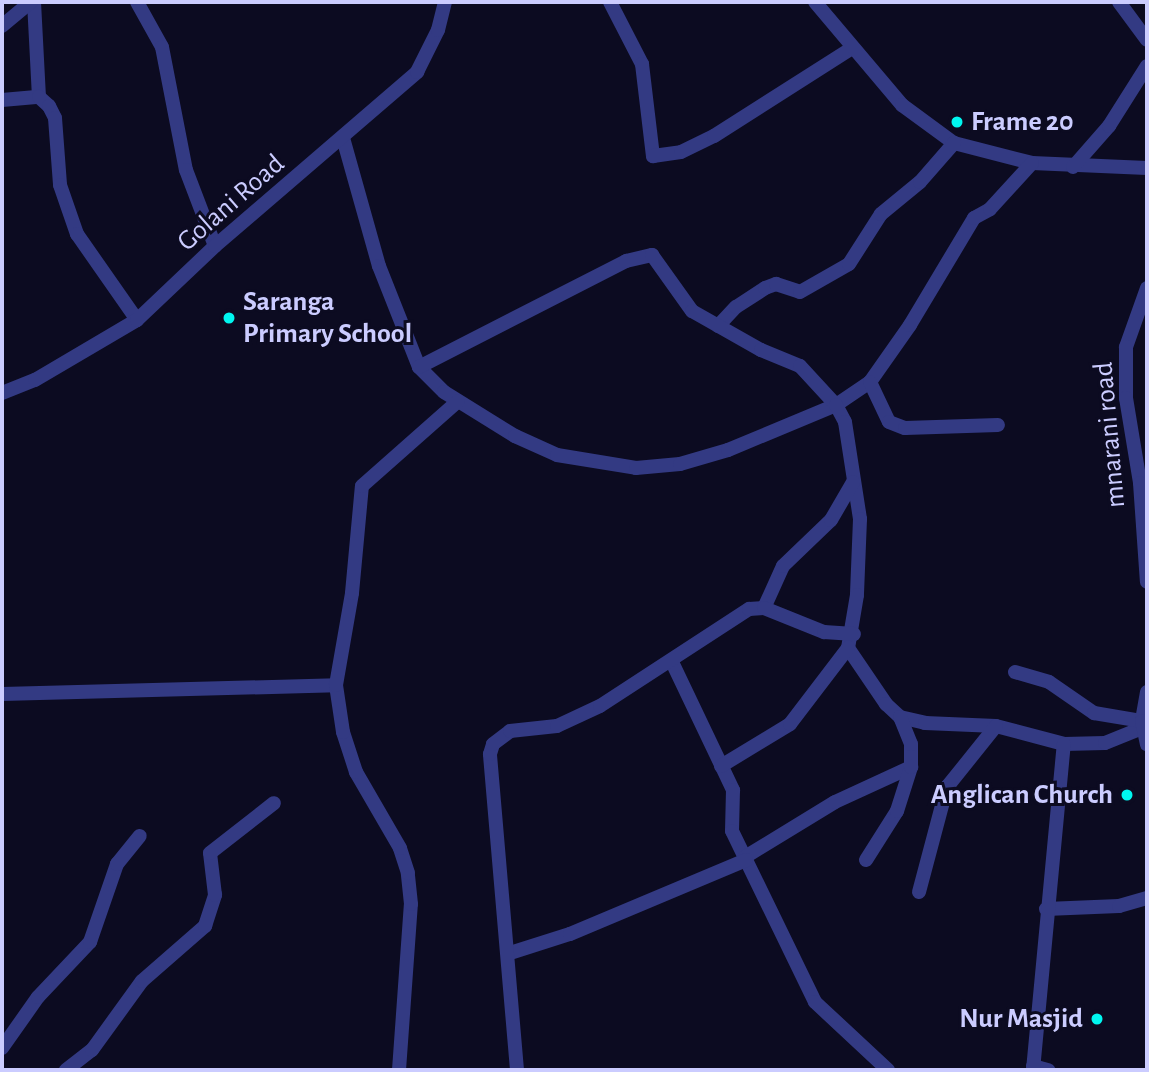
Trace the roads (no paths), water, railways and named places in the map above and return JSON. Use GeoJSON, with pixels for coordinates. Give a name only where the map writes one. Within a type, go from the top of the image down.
{"type":"FeatureCollection","features":[{"type":"Feature","properties":{"kind":"street"},"geometry":{"type":"LineString","coordinates":[[2,26],[33,2]]}},
{"type":"Feature","properties":{"kind":"street"},"geometry":{"type":"LineString","coordinates":[[33,2],[39,97],[55,118],[60,185],[77,234],[137,320]]}},
{"type":"Feature","properties":{"kind":"street"},"geometry":{"type":"LineString","coordinates":[[137,2],[162,47],[186,170],[215,246]]}},
{"type":"Feature","properties":{"kind":"street","name":"Golani Road"},"geometry":{"type":"LineString","coordinates":[[2,393],[35,380],[137,320],[215,246],[343,138],[416,72],[438,30],[445,2]]}},
{"type":"Feature","properties":{"kind":"street"},"geometry":{"type":"LineString","coordinates":[[610,2],[642,64],[653,156],[681,152],[714,136],[852,48]]}},
{"type":"Feature","properties":{"kind":"street"},"geometry":{"type":"LineString","coordinates":[[815,2],[902,105],[954,143],[1032,163],[1073,167],[1147,168]]}},
{"type":"Feature","properties":{"kind":"street"},"geometry":{"type":"LineString","coordinates":[[1119,2],[1147,40]]}},
{"type":"Feature","properties":{"kind":"street"},"geometry":{"type":"LineString","coordinates":[[1073,167],[1109,126],[1147,66]]}},
{"type":"Feature","properties":{"kind":"street"},"geometry":{"type":"LineString","coordinates":[[2,100],[39,97]]}},
{"type":"Feature","properties":{"kind":"street"},"geometry":{"type":"LineString","coordinates":[[343,138],[379,266],[419,367],[458,401],[557,455],[636,468],[680,464],[729,450],[836,405],[870,382],[910,325],[974,218],[990,209],[1032,163]]}},
{"type":"Feature","properties":{"kind":"street"},"geometry":{"type":"LineString","coordinates":[[718,326],[736,307],[765,288],[776,284],[800,292],[849,264],[881,214],[920,183],[954,143]]}},
{"type":"Feature","properties":{"kind":"street"},"geometry":{"type":"LineString","coordinates":[[419,367],[644,254],[662,266],[692,311],[800,366],[836,405],[845,422],[860,550],[854,634],[848,649],[790,724],[721,766]]}},
{"type":"Feature","properties":{"kind":"street","name":"mnarani road"},"geometry":{"type":"LineString","coordinates":[[1147,288],[1126,346],[1126,398],[1140,483],[1147,582]]}},
{"type":"Feature","properties":{"kind":"street"},"geometry":{"type":"LineString","coordinates":[[870,382],[889,422],[905,428],[998,425]]}},
{"type":"Feature","properties":{"kind":"street"},"geometry":{"type":"LineString","coordinates":[[399,1070],[411,904],[408,873],[400,848],[356,772],[343,732],[336,685],[352,593],[362,486],[458,401]]}},
{"type":"Feature","properties":{"kind":"street"},"geometry":{"type":"LineString","coordinates":[[764,608],[783,566],[831,520],[853,482]]}},
{"type":"Feature","properties":{"kind":"street"},"geometry":{"type":"LineString","coordinates":[[517,1070],[510,953],[490,754],[493,744],[510,731],[557,726],[600,706],[672,662],[748,609],[764,608],[824,632],[854,634]]}},
{"type":"Feature","properties":{"kind":"street"},"geometry":{"type":"LineString","coordinates":[[848,649],[886,704],[900,717],[911,744],[911,767],[897,811],[866,860]]}},
{"type":"Feature","properties":{"kind":"street"},"geometry":{"type":"LineString","coordinates":[[672,662],[733,790],[732,831],[815,1002],[888,1070]]}},
{"type":"Feature","properties":{"kind":"street"},"geometry":{"type":"LineString","coordinates":[[1015,672],[1049,682],[1094,713],[1142,724]]}},
{"type":"Feature","properties":{"kind":"street"},"geometry":{"type":"LineString","coordinates":[[2,694],[336,685]]}},
{"type":"Feature","properties":{"kind":"street"},"geometry":{"type":"LineString","coordinates":[[1147,692],[1142,724],[1147,744]]}},
{"type":"Feature","properties":{"kind":"street"},"geometry":{"type":"LineString","coordinates":[[900,717],[925,723],[996,726],[1063,744],[1105,743],[1142,724]]}},
{"type":"Feature","properties":{"kind":"street"},"geometry":{"type":"LineString","coordinates":[[919,892],[947,787],[996,726]]}},
{"type":"Feature","properties":{"kind":"street"},"geometry":{"type":"LineString","coordinates":[[1048,1070],[1033,1068],[1063,744]]}},
{"type":"Feature","properties":{"kind":"street"},"geometry":{"type":"LineString","coordinates":[[510,953],[570,934],[745,858],[835,802],[911,767]]}},
{"type":"Feature","properties":{"kind":"street"},"geometry":{"type":"LineString","coordinates":[[65,1070],[92,1051],[142,981],[205,926],[215,895],[210,853],[274,803]]}},
{"type":"Feature","properties":{"kind":"street"},"geometry":{"type":"LineString","coordinates":[[2,1048],[38,997],[90,942],[117,864],[140,836]]}},
{"type":"Feature","properties":{"kind":"street"},"geometry":{"type":"LineString","coordinates":[[1046,909],[1119,906],[1147,898]]}},
{"type":"Feature","properties":{"kind":"place","name":"Frame 20"},"geometry":{"type":"Point","coordinates":[957,122]}},
{"type":"Feature","properties":{"kind":"place","name":"Saranga Primary School"},"geometry":{"type":"Point","coordinates":[229,318]}},
{"type":"Feature","properties":{"kind":"place","name":"Anglican Church"},"geometry":{"type":"Point","coordinates":[1127,795]}},
{"type":"Feature","properties":{"kind":"place","name":"Nur Masjid"},"geometry":{"type":"Point","coordinates":[1097,1019]}}]}
